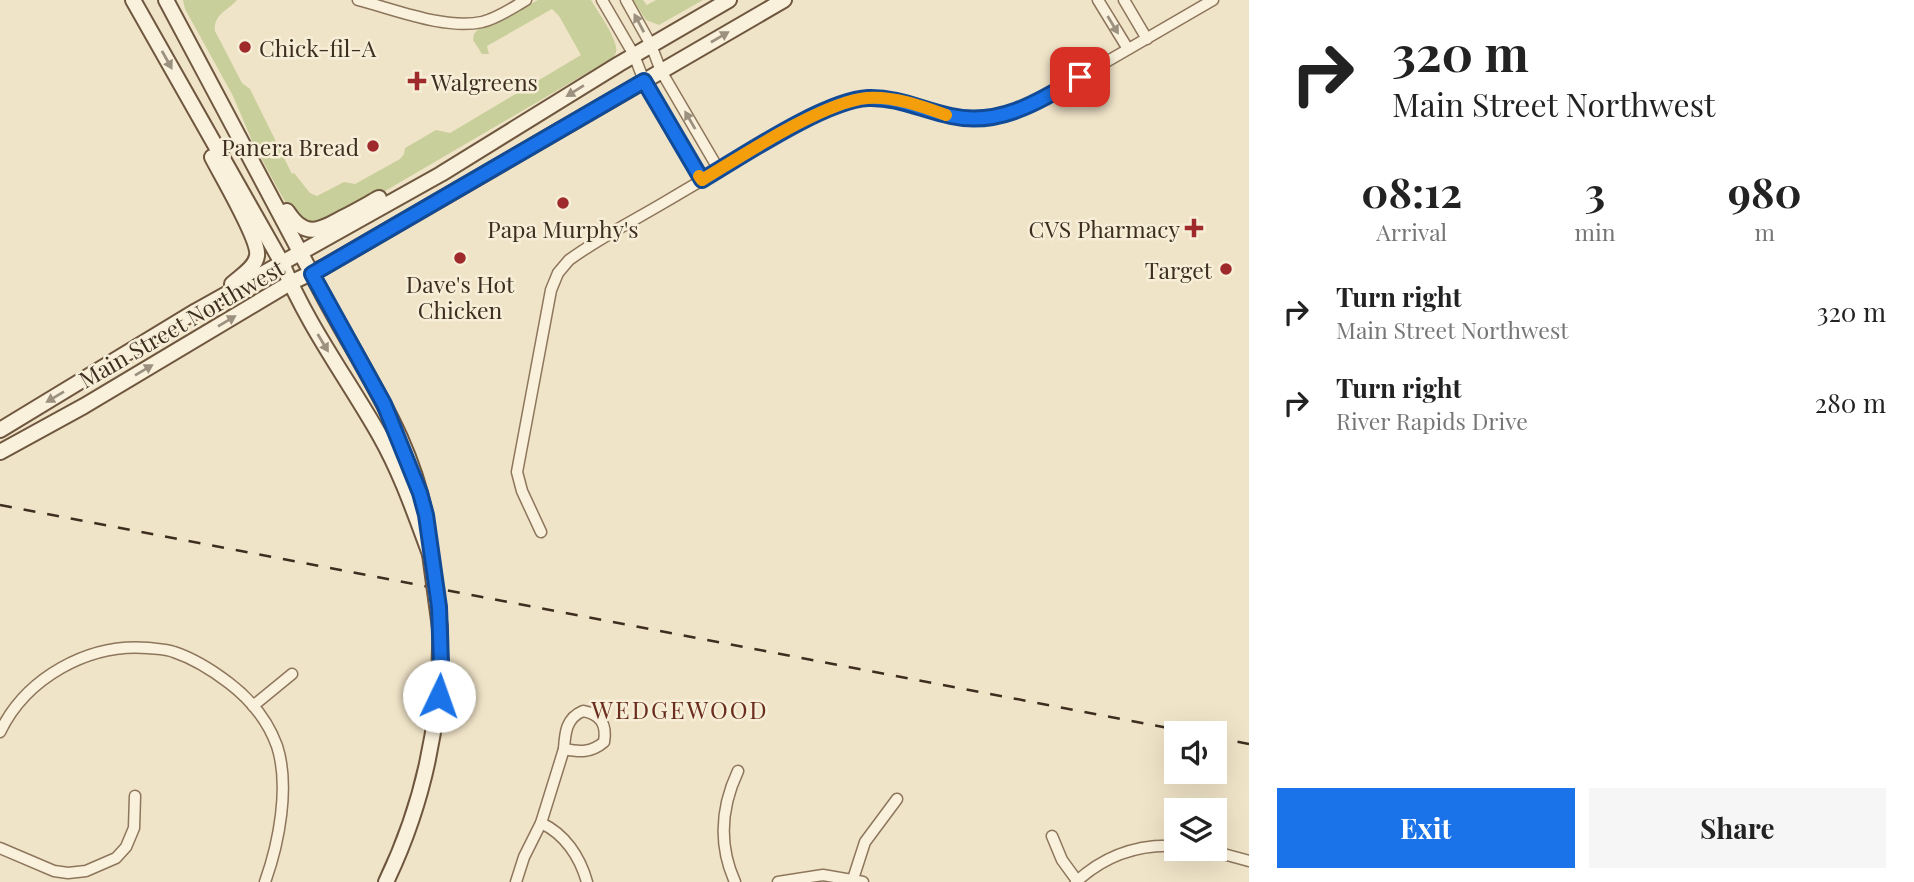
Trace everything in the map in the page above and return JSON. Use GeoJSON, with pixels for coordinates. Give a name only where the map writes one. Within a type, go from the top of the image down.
{"type":"FeatureCollection","features":[{"type":"Feature","properties":{"kind":"main road"},"geometry":{"type":"LineString","coordinates":[[134,0],[282,263],[290,283],[392,460],[430,554]]}},
{"type":"Feature","properties":{"kind":"main road"},"geometry":{"type":"LineString","coordinates":[[166,0],[384,404],[397,432],[426,515],[440,628],[439,696],[430,760],[414,816],[386,882]]}},
{"type":"Feature","properties":{"kind":"main road","name":"Main Street Northwest"},"geometry":{"type":"LineString","coordinates":[[0,430],[218,299],[441,174],[729,0]]}},
{"type":"Feature","properties":{"kind":"main road","name":"Main Street Northwest"},"geometry":{"type":"LineString","coordinates":[[0,452],[84,406],[290,283],[312,274],[784,0]]}},
{"type":"Feature","properties":{"kind":"main road"},"geometry":{"type":"LineString","coordinates":[[200,119],[206,145],[254,238],[257,254],[251,268],[225,289],[218,299]]}},
{"type":"Feature","properties":{"kind":"main road"},"geometry":{"type":"LineString","coordinates":[[258,172],[270,183],[295,223],[315,231],[322,230],[414,178],[427,173],[441,174]]}},
{"type":"Feature","properties":{"kind":"street"},"geometry":{"type":"LineString","coordinates":[[358,0],[444,22],[463,23],[482,22],[499,16],[526,0]]}},
{"type":"Feature","properties":{"kind":"street"},"geometry":{"type":"LineString","coordinates":[[602,0],[634,55],[644,81],[702,180]]}},
{"type":"Feature","properties":{"kind":"street"},"geometry":{"type":"LineString","coordinates":[[626,0],[661,71],[719,170]]}},
{"type":"Feature","properties":{"kind":"street"},"geometry":{"type":"LineString","coordinates":[[1098,0],[1128,49]]}},
{"type":"Feature","properties":{"kind":"street"},"geometry":{"type":"LineString","coordinates":[[1124,0],[1147,39]]}},
{"type":"Feature","properties":{"kind":"street"},"geometry":{"type":"LineString","coordinates":[[541,531],[522,491],[517,472],[555,280],[564,265],[576,255],[807,120],[844,103],[867,98],[891,99],[952,117],[1006,115],[1032,105],[1213,0]]}},
{"type":"Feature","properties":{"kind":"street"},"geometry":{"type":"LineString","coordinates":[[1,727],[29,692],[61,668],[97,653],[138,648],[172,651],[207,666],[253,706],[277,747],[282,769],[279,830],[265,882]]}},
{"type":"Feature","properties":{"kind":"street"},"geometry":{"type":"LineString","coordinates":[[253,706],[292,674]]}},
{"type":"Feature","properties":{"kind":"street"},"geometry":{"type":"LineString","coordinates":[[516,882],[541,823],[564,749],[568,722],[583,711],[600,719],[606,731],[604,742],[596,749],[583,752],[564,749]]}},
{"type":"Feature","properties":{"kind":"street"},"geometry":{"type":"LineString","coordinates":[[735,882],[727,861],[723,814],[738,771]]}},
{"type":"Feature","properties":{"kind":"street"},"geometry":{"type":"LineString","coordinates":[[0,848],[54,871],[86,871],[116,858],[126,847],[134,828],[135,796]]}},
{"type":"Feature","properties":{"kind":"street"},"geometry":{"type":"LineString","coordinates":[[778,882],[810,876],[858,881],[865,842],[897,799]]}},
{"type":"Feature","properties":{"kind":"street"},"geometry":{"type":"LineString","coordinates":[[541,823],[563,836],[575,854],[587,882]]}},
{"type":"Feature","properties":{"kind":"street"},"geometry":{"type":"LineString","coordinates":[[1052,836],[1062,860],[1077,882],[1107,859],[1126,851],[1164,845]]}},
{"type":"Feature","properties":{"kind":"street"},"geometry":{"type":"LineString","coordinates":[[1227,855],[1249,861]]}},
{"type":"Feature","properties":{"kind":"green space"},"geometry":{"type":"Polygon","coordinates":[[[183,0],[237,0],[216,20],[215,31],[242,83],[250,89],[292,174],[294,173],[310,193],[317,196],[344,182],[355,184],[400,159],[405,148],[436,130],[450,133],[581,55],[559,16],[552,9],[487,46],[489,54],[482,54],[473,40],[479,28],[495,23],[538,0],[591,0],[611,33],[616,52],[610,60],[356,208],[309,225],[293,215],[279,191],[253,143],[233,96],[185,9],[183,0]]]}},
{"type":"Feature","properties":{"kind":"green space"},"geometry":{"type":"Polygon","coordinates":[[[633,0],[643,0],[647,5],[656,0],[703,0],[659,25],[646,20],[633,0]]]}},
{"type":"Feature","properties":{"kind":"railway"},"geometry":{"type":"LineString","coordinates":[[0,505],[1164,727]]}},
{"type":"Feature","properties":{"kind":"railway"},"geometry":{"type":"LineString","coordinates":[[1227,740],[1249,744]]}},
{"type":"Feature","properties":{"kind":"slow traffic"},"geometry":{"type":"LineString","coordinates":[[699,176],[702,180],[807,120],[844,103],[867,98],[891,99],[946,115]]}},
{"type":"Feature","properties":{"kind":"place","name":"Chick-fil-A"},"geometry":{"type":"Point","coordinates":[245,47]}},
{"type":"Feature","properties":{"kind":"place","name":"Walgreens"},"geometry":{"type":"Point","coordinates":[417,81]}},
{"type":"Feature","properties":{"kind":"place","name":"Panera Bread"},"geometry":{"type":"Point","coordinates":[373,146]}},
{"type":"Feature","properties":{"kind":"place","name":"Papa Murphy's"},"geometry":{"type":"Point","coordinates":[563,203]}},
{"type":"Feature","properties":{"kind":"place","name":"CVS Pharmacy"},"geometry":{"type":"Point","coordinates":[1194,228]}},
{"type":"Feature","properties":{"kind":"place","name":"Dave's Hot Chicken"},"geometry":{"type":"Point","coordinates":[460,258]}},
{"type":"Feature","properties":{"kind":"place","name":"Target"},"geometry":{"type":"Point","coordinates":[1226,269]}},
{"type":"Feature","properties":{"kind":"district","name":"WEDGEWOOD"},"geometry":{"type":"Point","coordinates":[680,709]}},
{"type":"Feature","properties":{"kind":"route"},"geometry":{"type":"LineString","coordinates":[[439,696],[439,607],[426,515],[420,493],[384,404],[312,274],[644,81],[702,180],[807,120],[844,103],[867,98],[891,99],[952,117],[981,118],[1006,115],[1032,105],[1080,77]]}}]}
